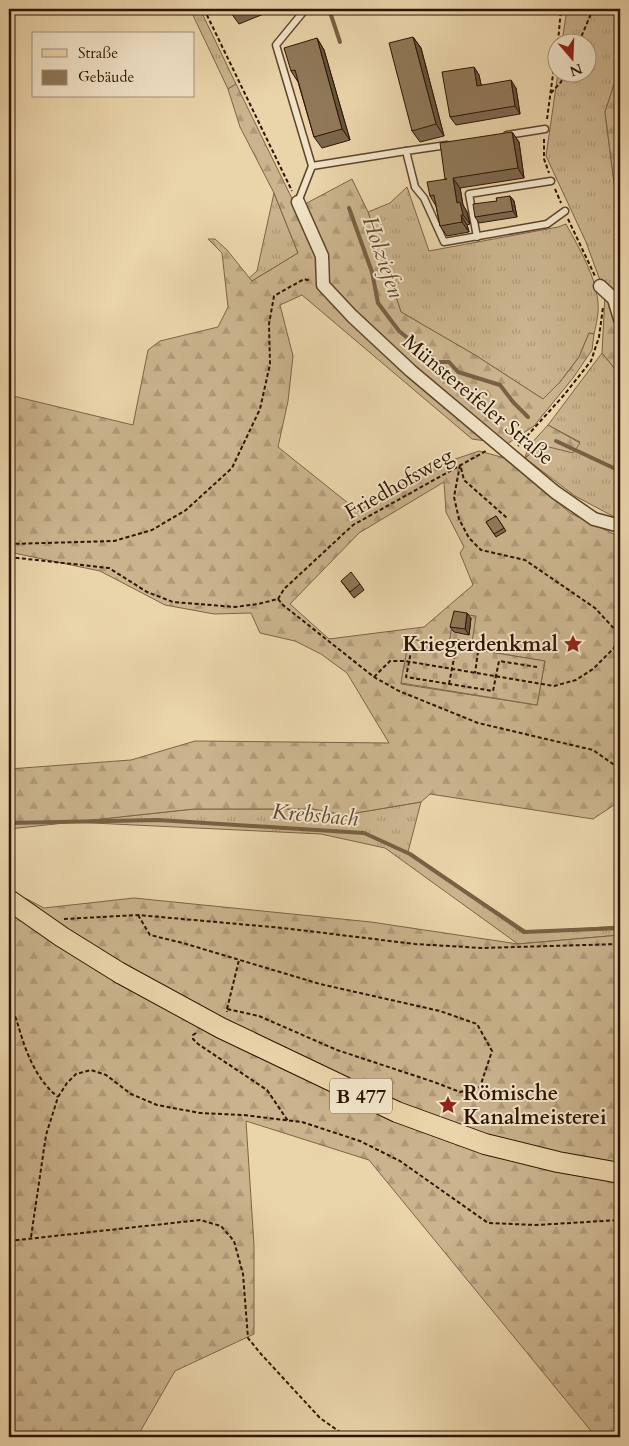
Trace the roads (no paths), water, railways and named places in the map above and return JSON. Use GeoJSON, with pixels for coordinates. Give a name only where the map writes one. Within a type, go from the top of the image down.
{"type":"FeatureCollection","features":[{"type":"Feature","properties":{"kind":"main road","name":"B 477"},"geometry":{"type":"LineString","coordinates":[[9,900],[62,937],[120,973],[224,1018],[368,1099],[429,1124],[486,1144],[558,1162],[620,1173]]}},
{"type":"Feature","properties":{"kind":"street","name":"Münstereifeler Straße"},"geometry":{"type":"LineString","coordinates":[[298,202],[322,256],[323,285],[352,316],[410,371],[555,492],[594,519],[620,526]]}},
{"type":"Feature","properties":{"kind":"street"},"geometry":{"type":"LineString","coordinates":[[600,286],[614,299],[620,319]]}},
{"type":"Feature","properties":{"kind":"lane"},"geometry":{"type":"LineString","coordinates":[[298,202],[312,166],[276,46],[304,11],[303,9]]}},
{"type":"Feature","properties":{"kind":"lane"},"geometry":{"type":"LineString","coordinates":[[499,137],[545,129]]}},
{"type":"Feature","properties":{"kind":"lane"},"geometry":{"type":"LineString","coordinates":[[312,166],[452,144]]}},
{"type":"Feature","properties":{"kind":"lane"},"geometry":{"type":"LineString","coordinates":[[406,151],[414,187],[424,198],[444,242],[547,224],[565,211]]}},
{"type":"Feature","properties":{"kind":"lane"},"geometry":{"type":"LineString","coordinates":[[477,237],[469,194],[551,181]]}},
{"type":"Feature","properties":{"kind":"waterway","name":"Holziefen"},"geometry":{"type":"LineString","coordinates":[[329,9],[340,42]]}},
{"type":"Feature","properties":{"kind":"waterway","name":"Holziefen"},"geometry":{"type":"LineString","coordinates":[[349,208],[372,272],[378,303],[399,331],[437,362],[449,362],[458,372],[500,385],[528,417]]}},
{"type":"Feature","properties":{"kind":"waterway","name":"Holziefen"},"geometry":{"type":"LineString","coordinates":[[556,441],[620,471]]}},
{"type":"Feature","properties":{"kind":"waterway","name":"Krebsbach"},"geometry":{"type":"LineString","coordinates":[[9,823],[158,820],[364,833],[410,854],[524,932],[620,928]]}},
{"type":"Feature","properties":{"kind":"place","name":"Kriegerdenkmal"},"geometry":{"type":"Point","coordinates":[573,644]}},
{"type":"Feature","properties":{"kind":"place","name":"Römische Kanalmeisterei"},"geometry":{"type":"Point","coordinates":[448,1105]}}]}
